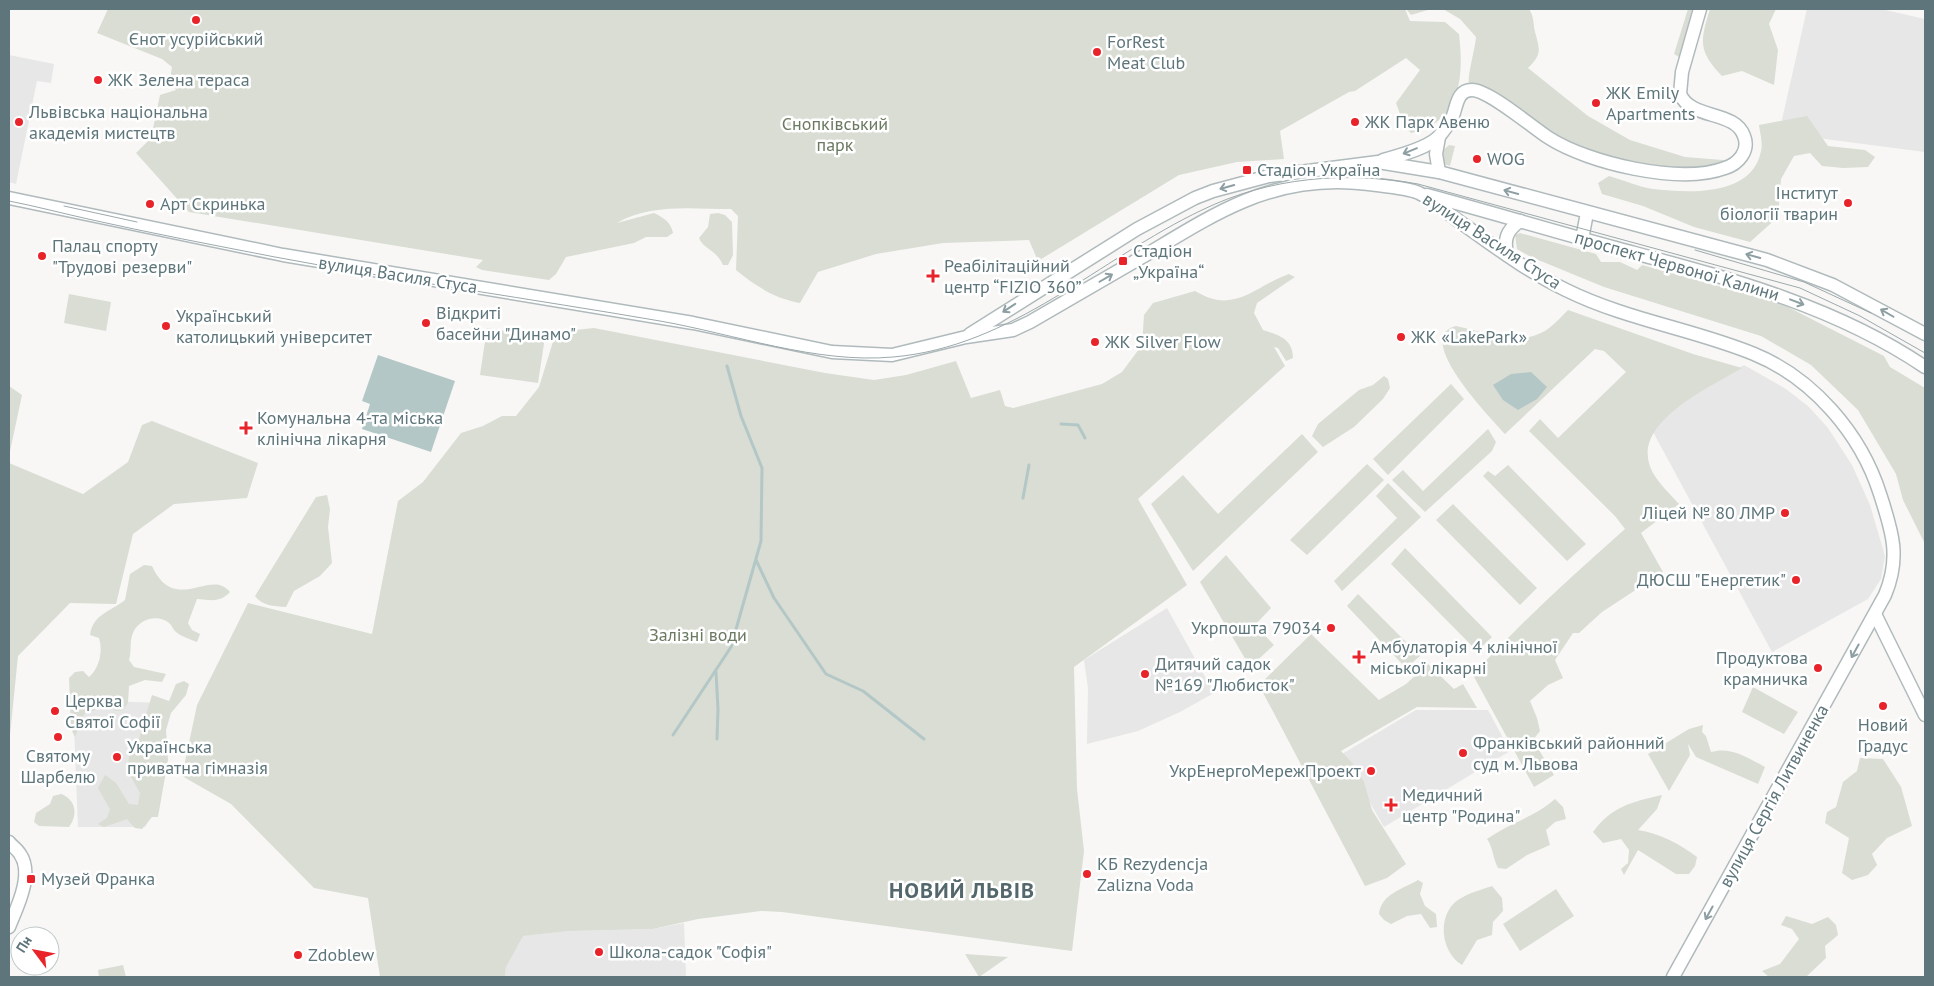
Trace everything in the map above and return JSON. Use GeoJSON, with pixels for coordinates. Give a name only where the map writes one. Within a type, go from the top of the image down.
{"type":"FeatureCollection","features":[{"type":"Feature","properties":{"kind":"main road"},"geometry":{"type":"LineString","coordinates":[[1439,172],[1436,154],[1439,137],[1452,118],[1458,99],[1467,91],[1473,90],[1497,101],[1550,139],[1585,156],[1622,166],[1657,172],[1690,174],[1725,168],[1736,163],[1744,152],[1745,137],[1740,129],[1730,122],[1691,107],[1680,94],[1682,72],[1700,9]]}},
{"type":"Feature","properties":{"kind":"main road"},"geometry":{"type":"LineString","coordinates":[[1378,162],[1403,154],[1439,137]]}},
{"type":"Feature","properties":{"kind":"main road","name":"вулиця Василя Стуса"},"geometry":{"type":"LineString","coordinates":[[966,337],[1137,229],[1195,198],[1213,191],[1269,176],[1378,162],[1423,168]]}},
{"type":"Feature","properties":{"kind":"main road","name":"проспект Червоної Калини"},"geometry":{"type":"LineString","coordinates":[[1423,168],[1587,213],[1725,248],[1794,269],[1848,292],[1925,334]]}},
{"type":"Feature","properties":{"kind":"main road","name":"вулиця Василя Стуса"},"geometry":{"type":"LineString","coordinates":[[9,198],[283,255],[693,323],[832,352],[892,355],[966,337],[1013,330],[1030,322],[1200,222],[1242,200],[1263,193],[1299,185],[1340,182],[1418,192],[1507,256],[1565,290],[1608,308],[1755,354],[1785,370],[1825,403],[1839,419],[1862,453],[1878,488],[1888,519],[1894,545],[1895,563],[1892,578],[1875,614]]}},
{"type":"Feature","properties":{"kind":"main road","name":"проспект Червоної Калини"},"geometry":{"type":"LineString","coordinates":[[1418,192],[1582,239],[1718,275],[1798,302],[1857,328],[1925,367]]}},
{"type":"Feature","properties":{"kind":"main road"},"geometry":{"type":"LineString","coordinates":[[1582,239],[1587,213]]}},
{"type":"Feature","properties":{"kind":"main road"},"geometry":{"type":"LineString","coordinates":[[1507,256],[1506,235],[1520,221]]}},
{"type":"Feature","properties":{"kind":"main road"},"geometry":{"type":"LineString","coordinates":[[1875,614],[1925,715]]}},
{"type":"Feature","properties":{"kind":"main road","name":"вулиця Сергія Литвиненка"},"geometry":{"type":"LineString","coordinates":[[1674,977],[1875,614]]}},
{"type":"Feature","properties":{"kind":"main road"},"geometry":{"type":"LineString","coordinates":[[9,842],[21,854],[26,873],[19,902],[9,927]]}},
{"type":"Feature","properties":{"kind":"shaded area"},"geometry":{"type":"Polygon","coordinates":[[[1807,9],[1881,9],[1925,19],[1925,152],[1779,133],[1807,9]]]}},
{"type":"Feature","properties":{"kind":"shaded area","name":"Львівська національна академія мистецтв"},"geometry":{"type":"Polygon","coordinates":[[[9,55],[54,64],[51,83],[37,81],[16,184],[9,182],[9,55]]]}},
{"type":"Feature","properties":{"kind":"shaded area"},"geometry":{"type":"Polygon","coordinates":[[[378,355],[455,381],[431,452],[362,429],[370,404],[362,401],[378,355]]]}},
{"type":"Feature","properties":{"kind":"shaded area","name":"Ліцей № 80 ЛМР"},"geometry":{"type":"Polygon","coordinates":[[[1744,365],[1786,389],[1809,407],[1828,428],[1852,465],[1870,505],[1885,556],[1881,579],[1868,599],[1772,652],[1652,430],[1672,408],[1744,365]]]}},
{"type":"Feature","properties":{"kind":"shaded area"},"geometry":{"type":"Polygon","coordinates":[[[1531,372],[1547,387],[1537,399],[1518,410],[1503,400],[1493,385],[1511,374],[1531,372]]]}},
{"type":"Feature","properties":{"kind":"shaded area","name":"Дитячий садок №169 \"Любисток\""},"geometry":{"type":"Polygon","coordinates":[[[1167,608],[1214,693],[1180,712],[1138,731],[1087,744],[1088,688],[1084,660],[1167,608]]]}},
{"type":"Feature","properties":{"kind":"shaded area","name":"Українська приватна гімназія"},"geometry":{"type":"Polygon","coordinates":[[[73,700],[164,703],[155,811],[145,827],[78,827],[73,700]]]}},
{"type":"Feature","properties":{"kind":"shaded area"},"geometry":{"type":"Polygon","coordinates":[[[1416,710],[1488,710],[1510,751],[1384,827],[1342,754],[1416,710]]]}},
{"type":"Feature","properties":{"kind":"shaded area","name":"Школа-садок \"Софія\""},"geometry":{"type":"Polygon","coordinates":[[[684,923],[686,977],[505,977],[506,967],[521,936],[569,931],[653,929],[684,923]]]}},
{"type":"Feature","properties":{"kind":"green space","name":"Снопківський парк"},"geometry":{"type":"Polygon","coordinates":[[[108,9],[1405,9],[1410,21],[1445,22],[1459,34],[1461,66],[1456,95],[1449,108],[1440,119],[1428,127],[1411,133],[1404,125],[1396,103],[1420,70],[1406,58],[1355,91],[1349,92],[1280,131],[1284,159],[1237,162],[1179,175],[1038,261],[1029,240],[943,243],[876,254],[818,272],[800,303],[766,291],[736,270],[738,216],[731,209],[672,208],[644,212],[630,217],[617,223],[654,213],[671,226],[673,233],[667,237],[646,237],[634,243],[566,257],[556,274],[549,280],[482,270],[476,267],[483,260],[189,212],[136,153],[151,138],[160,95],[176,90],[170,79],[172,67],[162,59],[97,33],[108,9]]]}},
{"type":"Feature","properties":{"kind":"green space"},"geometry":{"type":"Polygon","coordinates":[[[1406,9],[1431,9],[1411,15],[1406,9]]]}},
{"type":"Feature","properties":{"kind":"green space"},"geometry":{"type":"Polygon","coordinates":[[[1443,9],[1529,9],[1533,17],[1539,52],[1528,68],[1588,116],[1630,140],[1685,157],[1735,161],[1682,172],[1590,155],[1469,84],[1476,37],[1460,19],[1443,9]]]}},
{"type":"Feature","properties":{"kind":"green space"},"geometry":{"type":"Polygon","coordinates":[[[1688,9],[1693,9],[1679,57],[1674,54],[1688,9]]]}},
{"type":"Feature","properties":{"kind":"green space"},"geometry":{"type":"Polygon","coordinates":[[[1710,9],[1776,9],[1769,24],[1778,50],[1774,85],[1742,71],[1722,76],[1714,67],[1703,45],[1704,29],[1710,9]]]}},
{"type":"Feature","properties":{"kind":"green space"},"geometry":{"type":"Polygon","coordinates":[[[1807,116],[1828,146],[1865,150],[1875,157],[1868,167],[1843,168],[1822,166],[1810,153],[1794,156],[1781,179],[1778,217],[1750,242],[1694,227],[1643,206],[1602,194],[1598,183],[1609,176],[1648,188],[1684,191],[1717,189],[1745,177],[1755,166],[1762,148],[1759,125],[1807,116]]]}},
{"type":"Feature","properties":{"kind":"green space"},"geometry":{"type":"Polygon","coordinates":[[[1449,145],[1455,146],[1450,166],[1444,164],[1440,153],[1449,145]]]}},
{"type":"Feature","properties":{"kind":"green space"},"geometry":{"type":"Polygon","coordinates":[[[718,213],[725,215],[732,222],[733,255],[728,265],[723,265],[717,256],[703,245],[699,238],[708,227],[710,214],[718,213]]]}},
{"type":"Feature","properties":{"kind":"green space"},"geometry":{"type":"Polygon","coordinates":[[[1520,233],[1596,254],[1601,262],[1620,262],[1637,270],[1642,265],[1780,303],[1884,356],[1890,367],[1925,388],[1925,544],[1903,500],[1896,474],[1858,410],[1811,365],[1761,336],[1604,287],[1531,257],[1517,249],[1515,235],[1520,233]]]}},
{"type":"Feature","properties":{"kind":"green space","name":"Залізні води"},"geometry":{"type":"Polygon","coordinates":[[[1289,274],[1295,277],[1257,303],[1254,313],[1263,330],[1280,336],[1288,342],[1291,346],[1293,358],[1286,361],[1278,348],[1274,347],[1285,366],[1138,499],[1187,585],[1074,667],[1077,789],[1084,851],[1072,951],[782,912],[761,911],[698,919],[653,929],[569,931],[523,936],[506,967],[505,977],[380,977],[368,898],[314,888],[231,804],[182,776],[197,705],[248,603],[372,634],[398,501],[423,482],[461,433],[483,426],[502,416],[516,416],[539,387],[556,332],[594,328],[825,373],[874,380],[906,375],[956,361],[971,398],[1000,390],[1005,406],[1013,408],[1102,384],[1122,372],[1142,345],[1144,315],[1153,303],[1195,291],[1209,298],[1233,300],[1289,274]]]}},
{"type":"Feature","properties":{"kind":"green space"},"geometry":{"type":"Polygon","coordinates":[[[69,294],[111,302],[106,331],[64,323],[69,294]]]}},
{"type":"Feature","properties":{"kind":"green space"},"geometry":{"type":"Polygon","coordinates":[[[1568,310],[1693,354],[1742,368],[1711,385],[1676,409],[1662,422],[1652,437],[1648,454],[1652,471],[1679,504],[1641,533],[1663,572],[1602,612],[1579,633],[1573,633],[1555,660],[1563,678],[1548,685],[1530,701],[1540,731],[1533,740],[1554,775],[1534,787],[1473,675],[1528,618],[1625,529],[1615,516],[1529,431],[1540,419],[1558,438],[1626,372],[1604,351],[1595,349],[1505,434],[1459,378],[1448,361],[1443,345],[1445,333],[1456,326],[1501,337],[1523,338],[1534,336],[1548,329],[1568,310]]]}},
{"type":"Feature","properties":{"kind":"green space"},"geometry":{"type":"Polygon","coordinates":[[[487,328],[545,337],[538,383],[480,375],[487,328]]]}},
{"type":"Feature","properties":{"kind":"green space"},"geometry":{"type":"Polygon","coordinates":[[[1384,376],[1388,379],[1390,388],[1383,399],[1354,427],[1323,447],[1312,436],[1318,424],[1359,390],[1373,385],[1384,376]]]}},
{"type":"Feature","properties":{"kind":"green space"},"geometry":{"type":"Polygon","coordinates":[[[1451,384],[1464,399],[1388,475],[1373,459],[1451,384]]]}},
{"type":"Feature","properties":{"kind":"green space"},"geometry":{"type":"Polygon","coordinates":[[[9,386],[22,395],[9,456],[9,386]]]}},
{"type":"Feature","properties":{"kind":"green space"},"geometry":{"type":"Polygon","coordinates":[[[152,421],[258,463],[247,498],[174,504],[133,534],[116,604],[70,603],[18,656],[9,745],[9,463],[83,494],[128,462],[142,425],[152,421]]]}},
{"type":"Feature","properties":{"kind":"green space"},"geometry":{"type":"Polygon","coordinates":[[[1488,429],[1496,442],[1492,451],[1425,512],[1392,480],[1403,470],[1423,491],[1488,429]]]}},
{"type":"Feature","properties":{"kind":"green space"},"geometry":{"type":"Polygon","coordinates":[[[1302,434],[1318,452],[1193,571],[1151,504],[1183,475],[1218,514],[1302,434]]]}},
{"type":"Feature","properties":{"kind":"green space"},"geometry":{"type":"Polygon","coordinates":[[[1367,464],[1384,480],[1307,555],[1290,540],[1367,464]]]}},
{"type":"Feature","properties":{"kind":"green space"},"geometry":{"type":"Polygon","coordinates":[[[1508,465],[1586,544],[1567,561],[1483,476],[1488,471],[1495,476],[1508,465]]]}},
{"type":"Feature","properties":{"kind":"green space"},"geometry":{"type":"Polygon","coordinates":[[[1388,483],[1421,517],[1342,591],[1334,581],[1397,518],[1376,496],[1388,483]]]}},
{"type":"Feature","properties":{"kind":"green space"},"geometry":{"type":"Polygon","coordinates":[[[327,495],[330,509],[328,527],[332,563],[320,576],[294,591],[286,607],[261,602],[255,596],[316,497],[327,495]]]}},
{"type":"Feature","properties":{"kind":"green space"},"geometry":{"type":"Polygon","coordinates":[[[1453,504],[1537,588],[1520,605],[1436,520],[1453,504]]]}},
{"type":"Feature","properties":{"kind":"green space"},"geometry":{"type":"Polygon","coordinates":[[[1405,548],[1492,637],[1477,651],[1391,564],[1405,548]]]}},
{"type":"Feature","properties":{"kind":"green space"},"geometry":{"type":"Polygon","coordinates":[[[1226,555],[1271,608],[1255,625],[1274,645],[1250,667],[1200,582],[1226,555]]]}},
{"type":"Feature","properties":{"kind":"green space"},"geometry":{"type":"Polygon","coordinates":[[[144,565],[152,566],[161,580],[171,588],[182,590],[213,584],[222,586],[230,592],[219,599],[197,599],[188,623],[192,630],[200,634],[197,642],[178,634],[164,620],[148,619],[135,628],[129,660],[134,667],[166,674],[162,682],[145,680],[129,686],[128,703],[123,710],[115,711],[104,698],[97,701],[95,710],[84,714],[75,737],[71,729],[69,678],[75,672],[83,671],[89,677],[96,669],[100,659],[100,643],[99,638],[90,635],[92,628],[98,618],[125,600],[130,574],[144,565]]]}},
{"type":"Feature","properties":{"kind":"green space"},"geometry":{"type":"Polygon","coordinates":[[[1358,594],[1420,656],[1406,668],[1347,606],[1358,594]]]}},
{"type":"Feature","properties":{"kind":"green space"},"geometry":{"type":"Polygon","coordinates":[[[1311,634],[1379,700],[1406,684],[1428,664],[1454,689],[1463,684],[1477,708],[1417,707],[1341,751],[1354,765],[1364,782],[1372,810],[1406,864],[1387,878],[1365,886],[1259,685],[1311,634]]]}},
{"type":"Feature","properties":{"kind":"green space"},"geometry":{"type":"Polygon","coordinates":[[[184,681],[189,684],[186,695],[171,713],[166,730],[168,760],[158,817],[152,817],[142,829],[135,828],[127,819],[104,827],[98,824],[107,818],[110,809],[98,788],[105,775],[116,783],[129,804],[138,805],[140,793],[131,776],[128,762],[131,748],[137,746],[152,695],[169,701],[176,684],[184,681]]]}},
{"type":"Feature","properties":{"kind":"green space"},"geometry":{"type":"Polygon","coordinates":[[[1753,687],[1798,712],[1784,734],[1742,712],[1753,687]]]}},
{"type":"Feature","properties":{"kind":"green space"},"geometry":{"type":"Polygon","coordinates":[[[1703,725],[1702,732],[1706,736],[1711,752],[1732,752],[1765,767],[1758,784],[1696,757],[1688,744],[1690,755],[1669,791],[1648,754],[1689,729],[1703,725]]]}},
{"type":"Feature","properties":{"kind":"green space"},"geometry":{"type":"Polygon","coordinates":[[[1860,758],[1883,759],[1901,787],[1912,826],[1887,838],[1872,854],[1877,865],[1868,875],[1852,880],[1842,873],[1849,838],[1825,823],[1827,812],[1836,807],[1843,782],[1857,771],[1860,758]]]}},
{"type":"Feature","properties":{"kind":"green space"},"geometry":{"type":"Polygon","coordinates":[[[61,794],[70,799],[75,812],[69,827],[39,826],[34,822],[36,813],[50,804],[53,796],[61,794]]]}},
{"type":"Feature","properties":{"kind":"green space"},"geometry":{"type":"Polygon","coordinates":[[[1662,795],[1657,809],[1638,830],[1661,836],[1684,848],[1697,857],[1695,866],[1689,874],[1676,874],[1638,850],[1624,875],[1621,869],[1628,863],[1629,850],[1621,839],[1603,843],[1593,832],[1608,816],[1623,806],[1662,795]]]}},
{"type":"Feature","properties":{"kind":"green space"},"geometry":{"type":"Polygon","coordinates":[[[1555,799],[1563,807],[1566,819],[1555,822],[1546,830],[1550,845],[1527,855],[1506,869],[1498,868],[1487,839],[1539,811],[1555,799]]]}},
{"type":"Feature","properties":{"kind":"green space"},"geometry":{"type":"Polygon","coordinates":[[[1418,880],[1423,883],[1420,894],[1425,906],[1436,914],[1437,927],[1430,928],[1421,914],[1407,916],[1391,924],[1384,920],[1379,914],[1381,907],[1388,897],[1418,880]]]}},
{"type":"Feature","properties":{"kind":"green space"},"geometry":{"type":"Polygon","coordinates":[[[1492,886],[1502,898],[1503,911],[1493,922],[1492,935],[1477,940],[1462,965],[1447,947],[1444,931],[1446,915],[1458,900],[1492,886]]]}},
{"type":"Feature","properties":{"kind":"green space"},"geometry":{"type":"Polygon","coordinates":[[[1556,889],[1574,916],[1520,951],[1503,924],[1556,889]]]}},
{"type":"Feature","properties":{"kind":"green space"},"geometry":{"type":"Polygon","coordinates":[[[1786,916],[1812,924],[1828,917],[1836,925],[1838,935],[1825,946],[1826,958],[1806,977],[1769,977],[1762,971],[1780,964],[1799,939],[1792,929],[1781,925],[1786,916]]]}},
{"type":"Feature","properties":{"kind":"green space"},"geometry":{"type":"Polygon","coordinates":[[[965,954],[1008,957],[979,977],[965,954]]]}},
{"type":"Feature","properties":{"kind":"green space"},"geometry":{"type":"Polygon","coordinates":[[[123,965],[126,977],[99,977],[98,970],[123,965]]]}},
{"type":"Feature","properties":{"kind":"waterway"},"geometry":{"type":"LineString","coordinates":[[673,735],[731,647],[761,541],[762,468],[741,416],[727,366]]}},
{"type":"Feature","properties":{"kind":"waterway"},"geometry":{"type":"LineString","coordinates":[[1061,424],[1078,425],[1085,438]]}},
{"type":"Feature","properties":{"kind":"waterway"},"geometry":{"type":"LineString","coordinates":[[1023,498],[1029,465]]}},
{"type":"Feature","properties":{"kind":"waterway"},"geometry":{"type":"LineString","coordinates":[[756,560],[774,598],[826,674],[863,691],[924,739]]}},
{"type":"Feature","properties":{"kind":"waterway"},"geometry":{"type":"LineString","coordinates":[[716,672],[717,739]]}},
{"type":"Feature","properties":{"kind":"tram line"},"geometry":{"type":"LineString","coordinates":[[9,201],[275,257],[660,321],[805,352],[864,358],[893,357],[936,350],[977,337],[1016,319],[1054,298],[1164,230],[1202,210],[1254,190],[1308,180],[1336,178],[1391,180],[1418,184],[1800,288],[1860,316],[1925,353]]}},
{"type":"Feature","properties":{"kind":"tram line"},"geometry":{"type":"LineString","coordinates":[[64,206],[137,222]]}},
{"type":"Feature","properties":{"kind":"tram line"},"geometry":{"type":"LineString","coordinates":[[1695,250],[1804,282],[1871,313]]}},
{"type":"Feature","properties":{"kind":"place","name":"Єнот усурійський"},"geometry":{"type":"Point","coordinates":[196,20]}},
{"type":"Feature","properties":{"kind":"place","name":"ForRest Meat Club"},"geometry":{"type":"Point","coordinates":[1097,52]}},
{"type":"Feature","properties":{"kind":"place","name":"ЖК Зелена тераса"},"geometry":{"type":"Point","coordinates":[98,80]}},
{"type":"Feature","properties":{"kind":"place","name":"ЖК Emily Apartments"},"geometry":{"type":"Point","coordinates":[1596,103]}},
{"type":"Feature","properties":{"kind":"place","name":"Львівська національна академія мистецтв"},"geometry":{"type":"Point","coordinates":[19,122]}},
{"type":"Feature","properties":{"kind":"place","name":"ЖК Парк Авеню"},"geometry":{"type":"Point","coordinates":[1355,122]}},
{"type":"Feature","properties":{"kind":"place","name":"WOG"},"geometry":{"type":"Point","coordinates":[1477,159]}},
{"type":"Feature","properties":{"kind":"place","name":"Стадіон Україна"},"geometry":{"type":"Point","coordinates":[1247,170]}},
{"type":"Feature","properties":{"kind":"place","name":"Інститут біології тварин"},"geometry":{"type":"Point","coordinates":[1848,203]}},
{"type":"Feature","properties":{"kind":"place","name":"Арт Скринька"},"geometry":{"type":"Point","coordinates":[150,204]}},
{"type":"Feature","properties":{"kind":"place","name":"Палац спорту \"Трудові резерви\""},"geometry":{"type":"Point","coordinates":[42,256]}},
{"type":"Feature","properties":{"kind":"place","name":"Стадіон „Україна“"},"geometry":{"type":"Point","coordinates":[1123,261]}},
{"type":"Feature","properties":{"kind":"place","name":"Реабілітаційний центр “FIZIO 360”"},"geometry":{"type":"Point","coordinates":[933,276]}},
{"type":"Feature","properties":{"kind":"place","name":"Відкриті басейни \"Динамо\""},"geometry":{"type":"Point","coordinates":[426,323]}},
{"type":"Feature","properties":{"kind":"place","name":"Український католицький університет"},"geometry":{"type":"Point","coordinates":[166,326]}},
{"type":"Feature","properties":{"kind":"place","name":"ЖК «LakePark»"},"geometry":{"type":"Point","coordinates":[1401,337]}},
{"type":"Feature","properties":{"kind":"place","name":"ЖК Silver Flow"},"geometry":{"type":"Point","coordinates":[1095,342]}},
{"type":"Feature","properties":{"kind":"place","name":"Комунальна 4-та міська клінічна лікарня"},"geometry":{"type":"Point","coordinates":[246,428]}},
{"type":"Feature","properties":{"kind":"place","name":"Ліцей № 80 ЛМР"},"geometry":{"type":"Point","coordinates":[1785,513]}},
{"type":"Feature","properties":{"kind":"place","name":"ДЮСШ \"Енергетик\""},"geometry":{"type":"Point","coordinates":[1796,580]}},
{"type":"Feature","properties":{"kind":"place","name":"Укрпошта 79034"},"geometry":{"type":"Point","coordinates":[1331,628]}},
{"type":"Feature","properties":{"kind":"place","name":"Амбулаторія 4 клінічної міської лікарні"},"geometry":{"type":"Point","coordinates":[1359,657]}},
{"type":"Feature","properties":{"kind":"place","name":"Продуктова крамничка"},"geometry":{"type":"Point","coordinates":[1818,668]}},
{"type":"Feature","properties":{"kind":"place","name":"Дитячий садок №169 \"Любисток\""},"geometry":{"type":"Point","coordinates":[1145,674]}},
{"type":"Feature","properties":{"kind":"place","name":"Новий Градус"},"geometry":{"type":"Point","coordinates":[1883,706]}},
{"type":"Feature","properties":{"kind":"place","name":"Церква Святої Софії"},"geometry":{"type":"Point","coordinates":[55,711]}},
{"type":"Feature","properties":{"kind":"place","name":"Святому Шарбелю"},"geometry":{"type":"Point","coordinates":[58,737]}},
{"type":"Feature","properties":{"kind":"place","name":"Франківський районний суд м. Львова"},"geometry":{"type":"Point","coordinates":[1463,753]}},
{"type":"Feature","properties":{"kind":"place","name":"Українська приватна гімназія"},"geometry":{"type":"Point","coordinates":[117,757]}},
{"type":"Feature","properties":{"kind":"place","name":"УкрЕнергоМережПроект"},"geometry":{"type":"Point","coordinates":[1371,771]}},
{"type":"Feature","properties":{"kind":"place","name":"Медичний центр \"Родина\""},"geometry":{"type":"Point","coordinates":[1391,805]}},
{"type":"Feature","properties":{"kind":"place","name":"КБ Rezydencja Zalizna Voda"},"geometry":{"type":"Point","coordinates":[1087,874]}},
{"type":"Feature","properties":{"kind":"place","name":"Музей Франка"},"geometry":{"type":"Point","coordinates":[31,879]}},
{"type":"Feature","properties":{"kind":"place","name":"Школа-садок \"Софія\""},"geometry":{"type":"Point","coordinates":[599,952]}},
{"type":"Feature","properties":{"kind":"place","name":"Zdoblew"},"geometry":{"type":"Point","coordinates":[298,955]}},
{"type":"Feature","properties":{"kind":"district","name":"НОВИЙ ЛЬВІВ"},"geometry":{"type":"Point","coordinates":[962,890]}}]}
